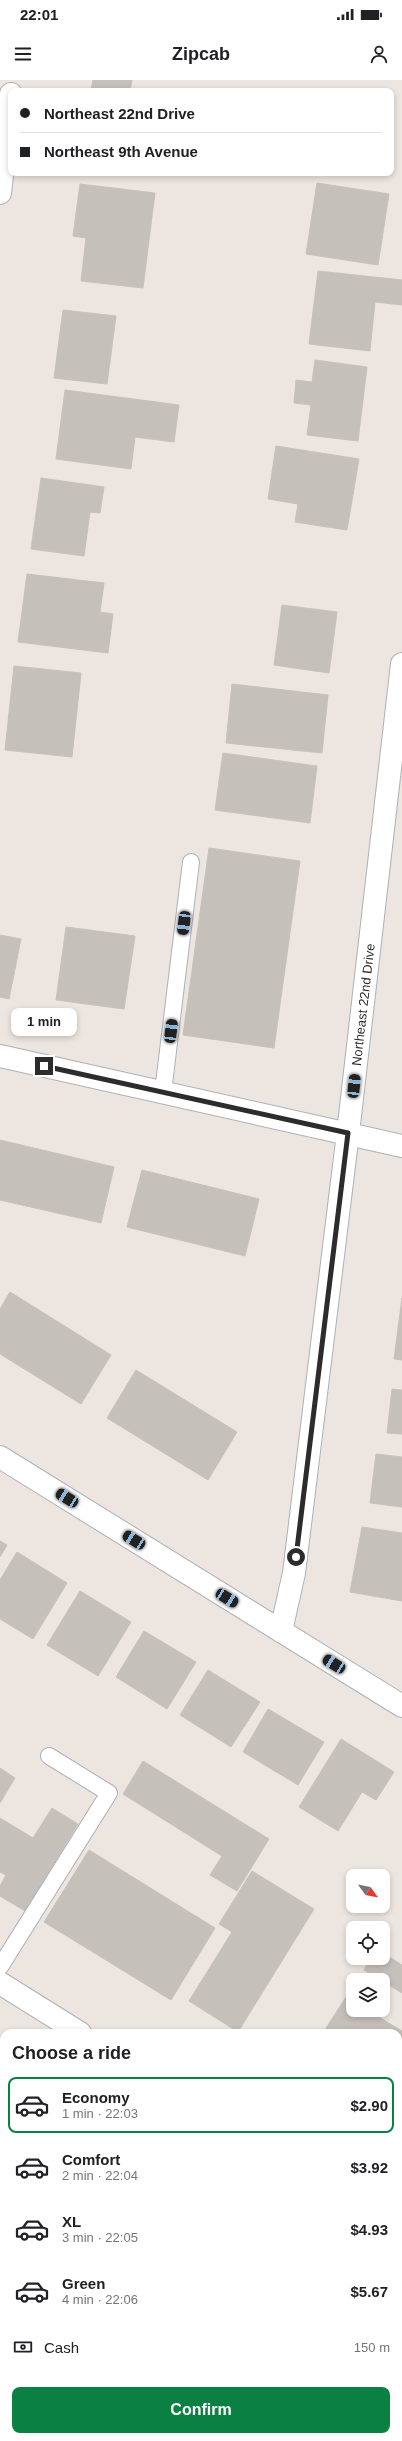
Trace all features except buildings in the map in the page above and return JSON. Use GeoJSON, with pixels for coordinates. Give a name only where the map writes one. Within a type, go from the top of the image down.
{"type":"FeatureCollection","features":[{"type":"Feature","properties":{"kind":"street"},"geometry":{"type":"LineString","coordinates":[[0,193],[8,121]]}},
{"type":"Feature","properties":{"kind":"street","name":"Northeast 22nd Drive"},"geometry":{"type":"LineString","coordinates":[[280,1631],[294,1573],[348,1133],[402,664]]}},
{"type":"Feature","properties":{"kind":"street"},"geometry":{"type":"LineString","coordinates":[[0,1056],[402,1146]]}},
{"type":"Feature","properties":{"kind":"street"},"geometry":{"type":"LineString","coordinates":[[0,1457],[402,1706]]}},
{"type":"Feature","properties":{"kind":"street"},"geometry":{"type":"LineString","coordinates":[[0,1983],[74,2029]]}},
{"type":"Feature","properties":{"kind":"lane"},"geometry":{"type":"LineString","coordinates":[[163,1092],[191,862]]}},
{"type":"Feature","properties":{"kind":"lane"},"geometry":{"type":"LineString","coordinates":[[0,1967],[109,1793],[49,1756]]}},
{"type":"Feature","properties":{"kind":"route"},"geometry":{"type":"LineString","coordinates":[[44,1066],[348,1133],[296,1557]]}}]}
